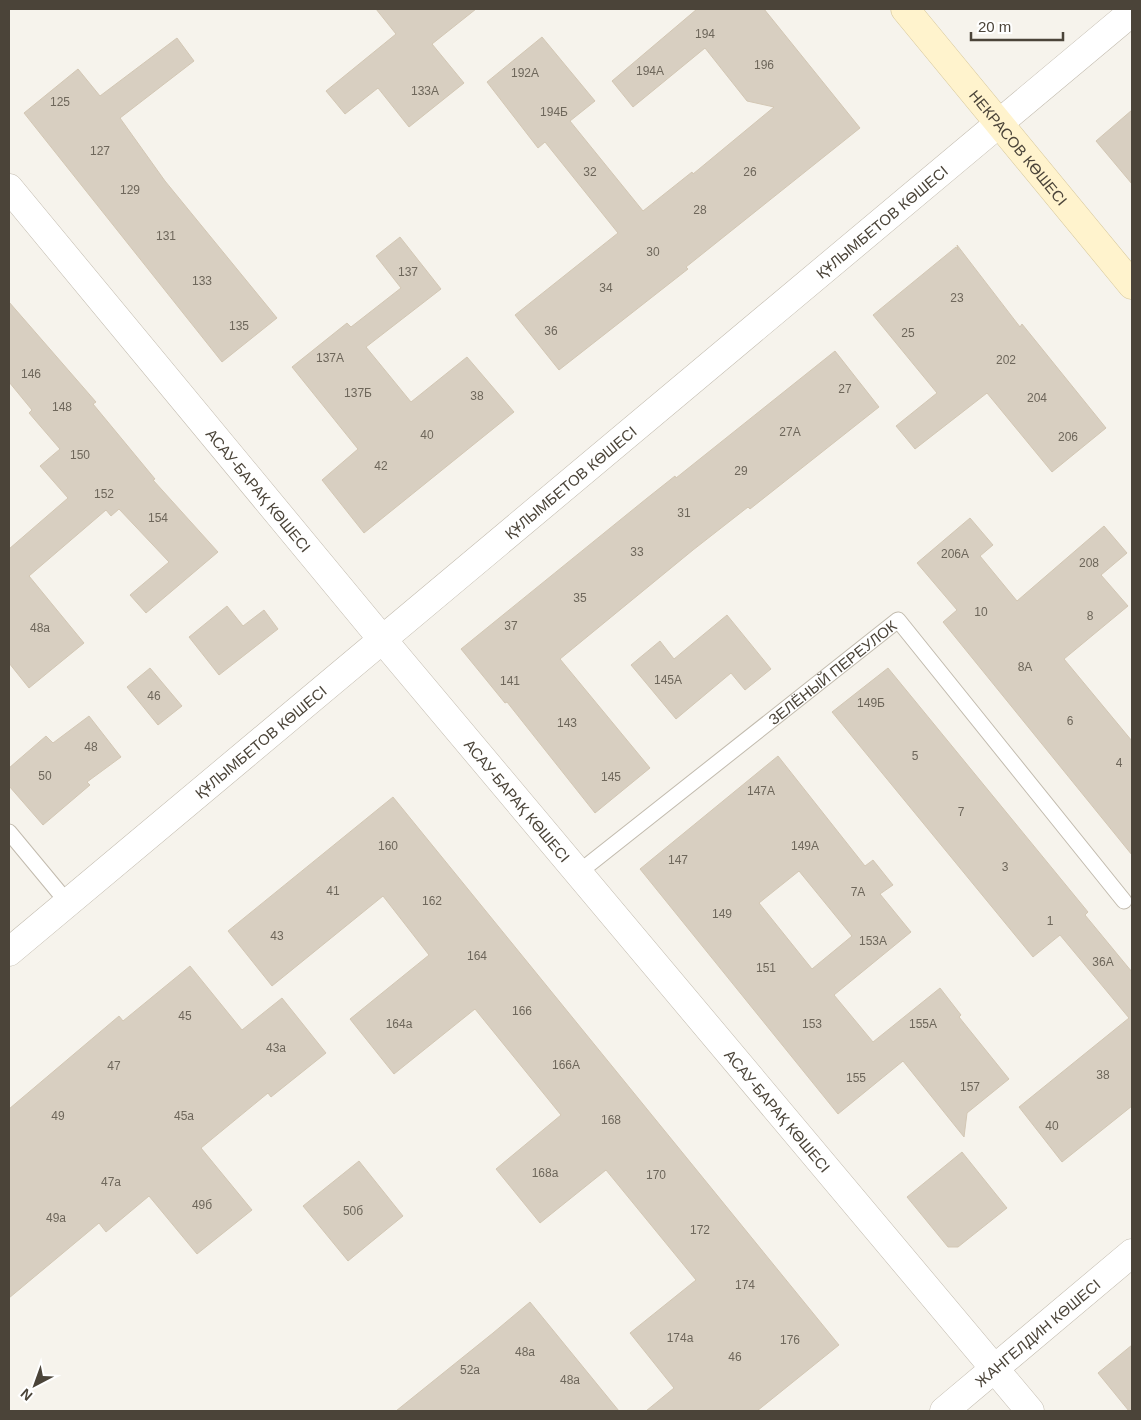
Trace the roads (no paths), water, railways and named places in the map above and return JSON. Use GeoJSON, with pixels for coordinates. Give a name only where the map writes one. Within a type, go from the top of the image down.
{"type":"FeatureCollection","features":[{"type":"Feature","properties":{"kind":"main road","name":"НЕКРАСОВ КӨШЕСІ"},"geometry":{"type":"LineString","coordinates":[[905,9],[1132,285]]}},
{"type":"Feature","properties":{"kind":"street","name":"ҚҰЛЫМБЕТОВ КӨШЕСІ"},"geometry":{"type":"LineString","coordinates":[[9,952],[1132,12]]}},
{"type":"Feature","properties":{"kind":"street","name":"АСАУ-БАРАҚ КӨШЕСІ"},"geometry":{"type":"LineString","coordinates":[[9,188],[382,639],[1030,1411]]}},
{"type":"Feature","properties":{"kind":"street","name":"ЖАНГЕЛДИН КӨШЕСІ"},"geometry":{"type":"LineString","coordinates":[[944,1411],[1132,1253]]}},
{"type":"Feature","properties":{"kind":"lane","name":"ЗЕЛЁНЫЙ ПЕРЕУЛОК"},"geometry":{"type":"LineString","coordinates":[[578,873],[898,620],[1124,901]]}},
{"type":"Feature","properties":{"kind":"lane"},"geometry":{"type":"LineString","coordinates":[[9,832],[67,902]]}}]}
